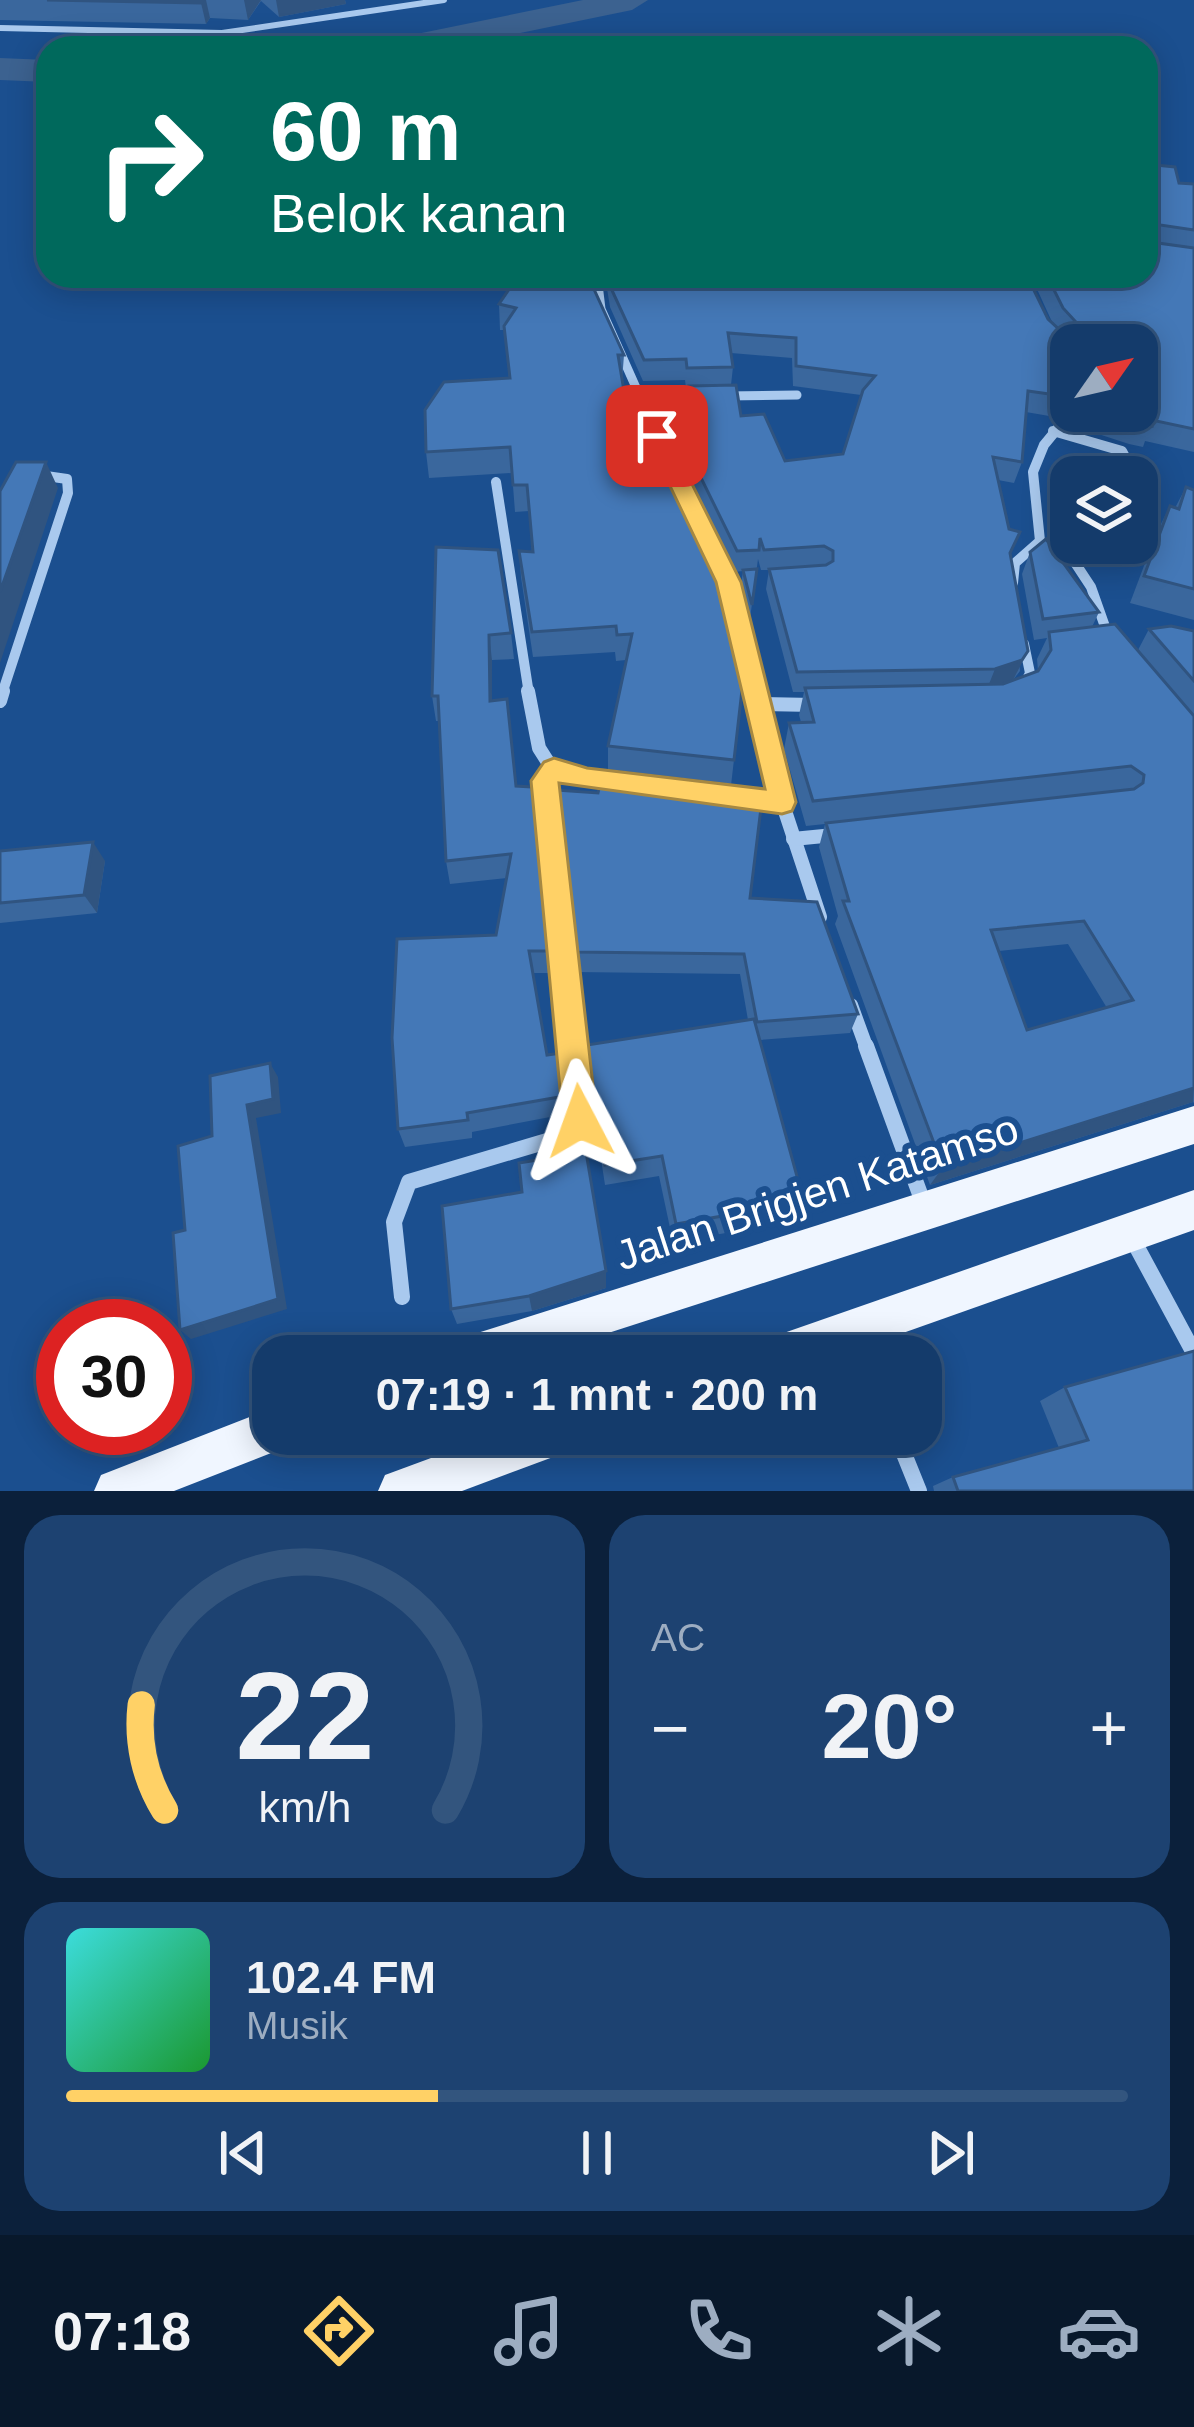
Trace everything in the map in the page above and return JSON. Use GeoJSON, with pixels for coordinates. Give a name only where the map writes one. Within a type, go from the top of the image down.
{"type":"FeatureCollection","features":[{"type":"Feature","properties":{"kind":"main road","name":"Jalan Brigjen Katamso"},"geometry":{"type":"LineString","coordinates":[[537,1335],[1194,1125]]}},
{"type":"Feature","properties":{"kind":"main road"},"geometry":{"type":"LineString","coordinates":[[858,1335],[1194,1210]]}},
{"type":"Feature","properties":{"kind":"main road"},"geometry":{"type":"LineString","coordinates":[[117,1491],[252,1438]]}},
{"type":"Feature","properties":{"kind":"main road"},"geometry":{"type":"LineString","coordinates":[[401,1491],[453,1481],[510,1455]]}},
{"type":"Feature","properties":{"kind":"street"},"geometry":{"type":"LineString","coordinates":[[386,0],[400,10]]}},
{"type":"Feature","properties":{"kind":"street"},"geometry":{"type":"LineString","coordinates":[[0,28],[222,33],[444,0]]}},
{"type":"Feature","properties":{"kind":"street"},"geometry":{"type":"LineString","coordinates":[[598,288],[601,309],[665,454]]}},
{"type":"Feature","properties":{"kind":"street"},"geometry":{"type":"LineString","coordinates":[[641,398],[797,394]]}},
{"type":"Feature","properties":{"kind":"street"},"geometry":{"type":"LineString","coordinates":[[1038,545],[1030,486],[1034,460],[1052,432]]}},
{"type":"Feature","properties":{"kind":"street"},"geometry":{"type":"LineString","coordinates":[[1056,432],[1122,451],[1125,456]]}},
{"type":"Feature","properties":{"kind":"street"},"geometry":{"type":"LineString","coordinates":[[0,701],[70,483],[58,475],[27,475]]}},
{"type":"Feature","properties":{"kind":"street"},"geometry":{"type":"LineString","coordinates":[[496,482],[539,748],[554,770],[628,784]]}},
{"type":"Feature","properties":{"kind":"street"},"geometry":{"type":"LineString","coordinates":[[1013,593],[1015,563],[1038,545],[1050,547]]}},
{"type":"Feature","properties":{"kind":"street"},"geometry":{"type":"LineString","coordinates":[[710,546],[728,582],[782,802],[824,928]]}},
{"type":"Feature","properties":{"kind":"street"},"geometry":{"type":"LineString","coordinates":[[1076,564],[1118,645],[1092,641]]}},
{"type":"Feature","properties":{"kind":"street"},"geometry":{"type":"LineString","coordinates":[[728,582],[751,581]]}},
{"type":"Feature","properties":{"kind":"street"},"geometry":{"type":"LineString","coordinates":[[1004,697],[1027,682],[1030,673],[1022,635]]}},
{"type":"Feature","properties":{"kind":"street"},"geometry":{"type":"LineString","coordinates":[[1025,651],[1047,648]]}},
{"type":"Feature","properties":{"kind":"street"},"geometry":{"type":"LineString","coordinates":[[761,704],[839,704]]}},
{"type":"Feature","properties":{"kind":"street"},"geometry":{"type":"LineString","coordinates":[[403,1297],[392,1227],[396,1197],[409,1182],[564,1136],[580,1121],[543,791],[554,770]]}},
{"type":"Feature","properties":{"kind":"street"},"geometry":{"type":"LineString","coordinates":[[708,795],[782,802]]}},
{"type":"Feature","properties":{"kind":"street"},"geometry":{"type":"LineString","coordinates":[[793,839],[856,832]]}},
{"type":"Feature","properties":{"kind":"street"},"geometry":{"type":"LineString","coordinates":[[847,995],[926,1212]]}},
{"type":"Feature","properties":{"kind":"street"},"geometry":{"type":"LineString","coordinates":[[1130,1233],[1194,1353]]}},
{"type":"Feature","properties":{"kind":"street"},"geometry":{"type":"LineString","coordinates":[[905,1455],[920,1491]]}},
{"type":"Feature","properties":{"kind":"building"},"geometry":{"type":"Polygon","coordinates":[[[47,0],[203,0],[201,3],[47,0]]]}},
{"type":"Feature","properties":{"kind":"building"},"geometry":{"type":"Polygon","coordinates":[[[1158,165],[1175,167],[1179,183],[1194,184],[1194,230],[1158,225],[1158,165]]]}},
{"type":"Feature","properties":{"kind":"building"},"geometry":{"type":"Polygon","coordinates":[[[1158,243],[1194,248],[1194,429],[1158,421],[1158,324],[1078,324],[1053,288],[1158,288],[1158,243]]]}},
{"type":"Feature","properties":{"kind":"building"},"geometry":{"type":"Polygon","coordinates":[[[510,288],[593,288],[624,355],[618,355],[629,421],[653,420],[722,559],[746,655],[734,760],[608,746],[632,634],[617,635],[616,626],[532,632],[519,551],[533,552],[527,485],[513,485],[510,447],[426,452],[425,410],[444,382],[510,378],[504,326],[516,308],[499,304],[510,288]]]}},
{"type":"Feature","properties":{"kind":"building"},"geometry":{"type":"Polygon","coordinates":[[[611,288],[1033,288],[1053,324],[1050,394],[1028,391],[1022,462],[993,457],[1009,529],[1020,532],[1010,553],[1028,651],[1022,660],[995,669],[797,672],[769,569],[826,565],[833,561],[833,551],[824,546],[764,550],[760,538],[759,550],[737,551],[674,423],[693,421],[689,386],[736,385],[741,416],[764,414],[785,461],[843,454],[863,390],[875,376],[796,366],[796,338],[728,333],[733,367],[687,368],[686,359],[644,360],[611,288]]]}},
{"type":"Feature","properties":{"kind":"building"},"geometry":{"type":"Polygon","coordinates":[[[16,462],[46,462],[0,592],[0,491],[16,462]]]}},
{"type":"Feature","properties":{"kind":"building"},"geometry":{"type":"Polygon","coordinates":[[[1186,487],[1194,490],[1194,589],[1144,576],[1148,564],[1158,564],[1158,538],[1170,506],[1179,509],[1186,487]]]}},
{"type":"Feature","properties":{"kind":"building"},"geometry":{"type":"Polygon","coordinates":[[[1046,539],[1050,564],[1064,564],[1099,612],[1043,619],[1030,552],[1046,539]]]}},
{"type":"Feature","properties":{"kind":"building"},"geometry":{"type":"Polygon","coordinates":[[[436,547],[498,550],[511,633],[489,635],[490,701],[507,699],[516,786],[532,787],[551,951],[529,951],[547,1055],[561,1053],[565,1096],[467,1113],[468,1120],[398,1129],[392,1038],[397,939],[496,935],[511,854],[446,861],[438,696],[432,696],[436,547]]]}},
{"type":"Feature","properties":{"kind":"building"},"geometry":{"type":"Polygon","coordinates":[[[757,569],[752,605],[743,570],[757,569]]]}},
{"type":"Feature","properties":{"kind":"building"},"geometry":{"type":"Polygon","coordinates":[[[1115,624],[1194,716],[1194,1088],[943,1167],[843,901],[849,901],[826,823],[1134,789],[1143,783],[1144,775],[1131,766],[813,801],[789,723],[814,722],[805,688],[1003,684],[1038,671],[1051,650],[1049,632],[1115,624]],[[1084,921],[991,930],[1027,1030],[1133,1000],[1084,921]]]}},
{"type":"Feature","properties":{"kind":"building"},"geometry":{"type":"Polygon","coordinates":[[[1171,626],[1194,631],[1194,681],[1149,629],[1171,626]]]}},
{"type":"Feature","properties":{"kind":"building"},"geometry":{"type":"Polygon","coordinates":[[[603,770],[731,785],[729,803],[761,808],[750,898],[817,902],[858,1014],[757,1022],[744,954],[574,952],[556,790],[598,793],[603,770]]]}},
{"type":"Feature","properties":{"kind":"building"},"geometry":{"type":"Polygon","coordinates":[[[93,842],[84,895],[0,903],[0,851],[93,842]]]}},
{"type":"Feature","properties":{"kind":"building"},"geometry":{"type":"Polygon","coordinates":[[[754,1019],[804,1202],[676,1224],[662,1156],[605,1165],[587,1045],[754,1019]]]}},
{"type":"Feature","properties":{"kind":"building"},"geometry":{"type":"Polygon","coordinates":[[[270,1063],[273,1099],[247,1105],[278,1299],[192,1326],[192,1299],[178,1299],[173,1233],[185,1230],[178,1146],[212,1136],[210,1076],[270,1063]]]}},
{"type":"Feature","properties":{"kind":"building"},"geometry":{"type":"Polygon","coordinates":[[[586,1152],[606,1271],[529,1296],[451,1309],[442,1206],[522,1192],[519,1163],[586,1152]]]}},
{"type":"Feature","properties":{"kind":"building"},"geometry":{"type":"Polygon","coordinates":[[[1194,1351],[1194,1491],[958,1491],[953,1477],[1088,1440],[1065,1387],[1194,1351]]]}},
{"type":"Feature","properties":{"kind":"waterway"},"geometry":{"type":"LineString","coordinates":[[456,36],[632,0]]}},
{"type":"Feature","properties":{"kind":"waterway"},"geometry":{"type":"LineString","coordinates":[[0,69],[36,70]]}},
{"type":"Feature","properties":{"kind":"route"},"geometry":{"type":"LineString","coordinates":[[580,1121],[544,781],[554,770],[587,779],[782,802],[728,582],[657,436]]}}]}
